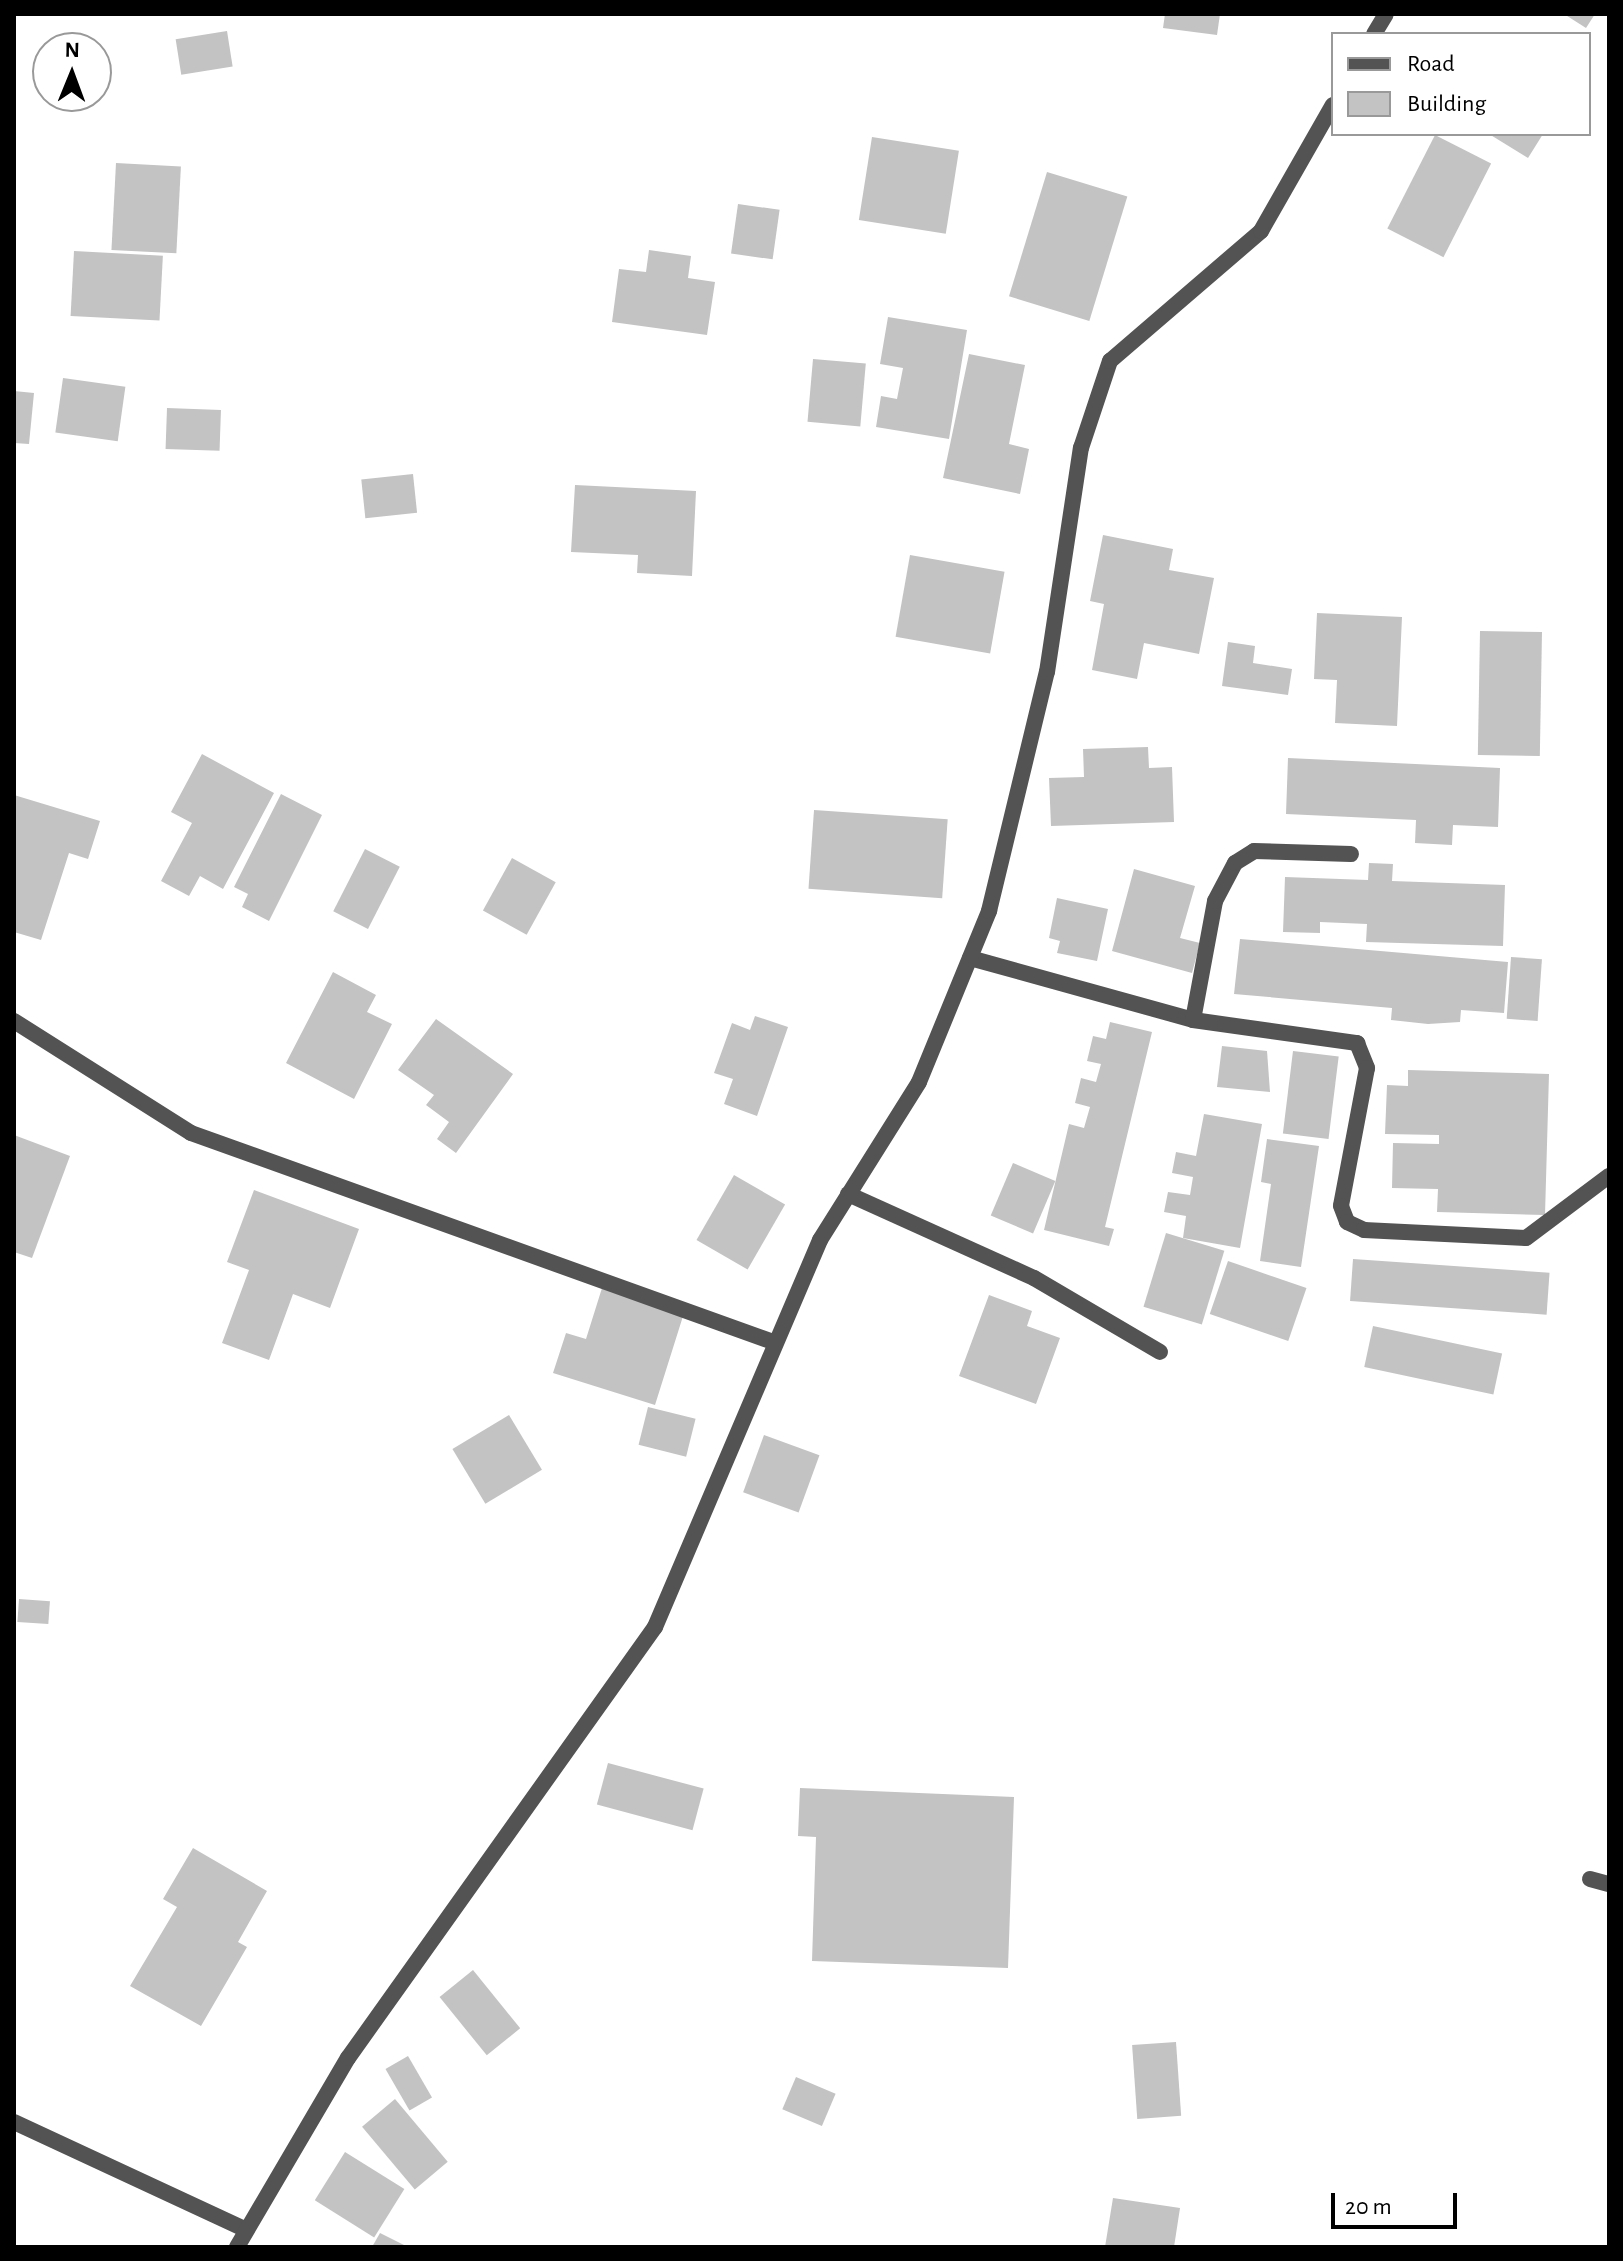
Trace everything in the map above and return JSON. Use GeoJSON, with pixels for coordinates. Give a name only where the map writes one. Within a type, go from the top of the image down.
{"type":"FeatureCollection","features":[{"type":"Feature","properties":{"kind":"street"},"geometry":{"type":"LineString","coordinates":[[1375,32],[1386,14]]}},
{"type":"Feature","properties":{"kind":"street"},"geometry":{"type":"LineString","coordinates":[[237,2247],[244,2229],[348,2058],[655,1627],[702,1531],[773,1342],[848,1194],[919,1082],[989,911],[1047,672],[1090,407],[1110,361],[1151,318],[1261,231],[1331,108]]}},
{"type":"Feature","properties":{"kind":"street"},"geometry":{"type":"LineString","coordinates":[[1193,1020],[1215,901],[1235,863],[1254,851],[1351,854]]}},
{"type":"Feature","properties":{"kind":"street"},"geometry":{"type":"LineString","coordinates":[[970,958],[1193,1020],[1334,1037],[1366,1053],[1341,1206],[1347,1222],[1364,1230],[1526,1238],[1609,1176]]}},
{"type":"Feature","properties":{"kind":"street"},"geometry":{"type":"LineString","coordinates":[[14,1021],[191,1133],[773,1342]]}},
{"type":"Feature","properties":{"kind":"street"},"geometry":{"type":"LineString","coordinates":[[848,1194],[1022,1272],[1160,1352]]}},
{"type":"Feature","properties":{"kind":"street"},"geometry":{"type":"LineString","coordinates":[[1590,1879],[1609,1884]]}},
{"type":"Feature","properties":{"kind":"street"},"geometry":{"type":"LineString","coordinates":[[14,2122],[244,2229]]}},
{"type":"Feature","properties":{"kind":"building"},"geometry":{"type":"Polygon","coordinates":[[[1165,14],[1220,14],[1217,35],[1163,28],[1165,14]]]}},
{"type":"Feature","properties":{"kind":"building"},"geometry":{"type":"Polygon","coordinates":[[[1564,14],[1595,14],[1586,28],[1564,14]]]}},
{"type":"Feature","properties":{"kind":"building"},"geometry":{"type":"Polygon","coordinates":[[[227,31],[233,67],[181,75],[176,39],[227,31]]]}},
{"type":"Feature","properties":{"kind":"building"},"geometry":{"type":"Polygon","coordinates":[[[1434,136],[1491,164],[1443,257],[1387,229],[1434,136]]]}},
{"type":"Feature","properties":{"kind":"building"},"geometry":{"type":"Polygon","coordinates":[[[1492,136],[1542,136],[1528,158],[1492,136]]]}},
{"type":"Feature","properties":{"kind":"building"},"geometry":{"type":"Polygon","coordinates":[[[872,137],[959,151],[946,234],[859,220],[872,137]]]}},
{"type":"Feature","properties":{"kind":"building"},"geometry":{"type":"Polygon","coordinates":[[[116,163],[181,166],[176,253],[111,250],[116,163]]]}},
{"type":"Feature","properties":{"kind":"building"},"geometry":{"type":"Polygon","coordinates":[[[1047,172],[1127,197],[1089,321],[1009,296],[1047,172]]]}},
{"type":"Feature","properties":{"kind":"building"},"geometry":{"type":"Polygon","coordinates":[[[738,204],[780,210],[773,259],[731,254],[738,204]]]}},
{"type":"Feature","properties":{"kind":"building"},"geometry":{"type":"Polygon","coordinates":[[[649,250],[691,256],[688,278],[715,282],[707,335],[612,322],[619,269],[646,272],[649,250]]]}},
{"type":"Feature","properties":{"kind":"building"},"geometry":{"type":"Polygon","coordinates":[[[74,251],[163,256],[159,321],[71,316],[74,251]]]}},
{"type":"Feature","properties":{"kind":"building"},"geometry":{"type":"Polygon","coordinates":[[[888,317],[967,330],[949,439],[876,427],[881,396],[897,399],[903,368],[880,364],[888,317]]]}},
{"type":"Feature","properties":{"kind":"building"},"geometry":{"type":"Polygon","coordinates":[[[969,354],[1025,365],[1009,444],[1029,449],[1020,494],[943,478],[969,354]]]}},
{"type":"Feature","properties":{"kind":"building"},"geometry":{"type":"Polygon","coordinates":[[[813,359],[866,364],[860,426],[808,422],[813,359]]]}},
{"type":"Feature","properties":{"kind":"building"},"geometry":{"type":"Polygon","coordinates":[[[63,378],[125,387],[118,441],[55,432],[63,378]]]}},
{"type":"Feature","properties":{"kind":"building"},"geometry":{"type":"Polygon","coordinates":[[[14,391],[34,393],[29,444],[14,443],[14,391]]]}},
{"type":"Feature","properties":{"kind":"building"},"geometry":{"type":"Polygon","coordinates":[[[167,408],[221,410],[220,451],[166,449],[167,408]]]}},
{"type":"Feature","properties":{"kind":"building"},"geometry":{"type":"Polygon","coordinates":[[[413,474],[417,513],[365,518],[361,479],[413,474]]]}},
{"type":"Feature","properties":{"kind":"building"},"geometry":{"type":"Polygon","coordinates":[[[575,485],[696,491],[692,576],[637,573],[638,555],[571,552],[575,485]]]}},
{"type":"Feature","properties":{"kind":"building"},"geometry":{"type":"Polygon","coordinates":[[[1103,535],[1173,549],[1169,570],[1214,578],[1199,654],[1144,643],[1137,679],[1092,670],[1104,604],[1090,601],[1103,535]]]}},
{"type":"Feature","properties":{"kind":"building"},"geometry":{"type":"Polygon","coordinates":[[[910,555],[1005,572],[990,653],[896,637],[910,555]]]}},
{"type":"Feature","properties":{"kind":"building"},"geometry":{"type":"Polygon","coordinates":[[[1317,613],[1402,617],[1397,726],[1335,723],[1337,680],[1314,679],[1317,613]]]}},
{"type":"Feature","properties":{"kind":"building"},"geometry":{"type":"Polygon","coordinates":[[[1480,631],[1542,632],[1540,756],[1478,755],[1480,631]]]}},
{"type":"Feature","properties":{"kind":"building"},"geometry":{"type":"Polygon","coordinates":[[[1228,642],[1255,646],[1253,663],[1292,669],[1288,695],[1222,686],[1228,642]]]}},
{"type":"Feature","properties":{"kind":"building"},"geometry":{"type":"Polygon","coordinates":[[[1148,747],[1149,768],[1172,767],[1174,822],[1051,826],[1049,778],[1084,777],[1083,749],[1148,747]]]}},
{"type":"Feature","properties":{"kind":"building"},"geometry":{"type":"Polygon","coordinates":[[[202,754],[274,793],[223,889],[200,876],[189,896],[161,881],[192,823],[171,812],[202,754]]]}},
{"type":"Feature","properties":{"kind":"building"},"geometry":{"type":"Polygon","coordinates":[[[1288,758],[1500,768],[1498,827],[1453,825],[1452,845],[1415,843],[1416,820],[1286,814],[1288,758]]]}},
{"type":"Feature","properties":{"kind":"building"},"geometry":{"type":"Polygon","coordinates":[[[281,794],[322,815],[269,921],[242,907],[248,894],[234,887],[281,794]]]}},
{"type":"Feature","properties":{"kind":"building"},"geometry":{"type":"Polygon","coordinates":[[[14,795],[100,821],[88,859],[69,853],[41,940],[14,932],[14,795]]]}},
{"type":"Feature","properties":{"kind":"building"},"geometry":{"type":"Polygon","coordinates":[[[814,810],[948,819],[942,898],[808,889],[814,810]]]}},
{"type":"Feature","properties":{"kind":"building"},"geometry":{"type":"Polygon","coordinates":[[[365,849],[400,867],[368,929],[333,911],[365,849]]]}},
{"type":"Feature","properties":{"kind":"building"},"geometry":{"type":"Polygon","coordinates":[[[512,858],[556,882],[527,935],[483,910],[512,858]]]}},
{"type":"Feature","properties":{"kind":"building"},"geometry":{"type":"Polygon","coordinates":[[[1369,863],[1393,864],[1392,881],[1505,885],[1503,946],[1366,942],[1367,924],[1320,922],[1320,933],[1283,932],[1285,877],[1368,880],[1369,863]]]}},
{"type":"Feature","properties":{"kind":"building"},"geometry":{"type":"Polygon","coordinates":[[[1134,869],[1195,886],[1180,938],[1200,943],[1192,973],[1112,951],[1134,869]]]}},
{"type":"Feature","properties":{"kind":"building"},"geometry":{"type":"Polygon","coordinates":[[[1057,898],[1108,909],[1097,961],[1057,953],[1060,941],[1049,938],[1057,898]]]}},
{"type":"Feature","properties":{"kind":"building"},"geometry":{"type":"Polygon","coordinates":[[[1240,939],[1508,962],[1504,1013],[1461,1010],[1460,1022],[1428,1024],[1391,1020],[1392,1008],[1234,994],[1240,939]]]}},
{"type":"Feature","properties":{"kind":"building"},"geometry":{"type":"Polygon","coordinates":[[[1511,957],[1542,959],[1538,1021],[1507,1019],[1511,957]]]}},
{"type":"Feature","properties":{"kind":"building"},"geometry":{"type":"Polygon","coordinates":[[[333,972],[376,995],[367,1012],[392,1024],[354,1099],[286,1063],[333,972]]]}},
{"type":"Feature","properties":{"kind":"building"},"geometry":{"type":"Polygon","coordinates":[[[755,1016],[788,1027],[757,1116],[724,1104],[733,1079],[714,1073],[732,1023],[750,1030],[755,1016]]]}},
{"type":"Feature","properties":{"kind":"building"},"geometry":{"type":"Polygon","coordinates":[[[436,1019],[513,1074],[456,1153],[437,1139],[449,1122],[426,1105],[434,1095],[398,1070],[436,1019]]]}},
{"type":"Feature","properties":{"kind":"building"},"geometry":{"type":"Polygon","coordinates":[[[1110,1022],[1152,1032],[1105,1227],[1114,1229],[1109,1246],[1044,1230],[1069,1124],[1084,1128],[1090,1107],[1075,1103],[1081,1078],[1096,1082],[1101,1064],[1087,1061],[1093,1036],[1106,1039],[1110,1022]]]}},
{"type":"Feature","properties":{"kind":"building"},"geometry":{"type":"Polygon","coordinates":[[[1222,1046],[1267,1051],[1270,1092],[1217,1087],[1222,1046]]]}},
{"type":"Feature","properties":{"kind":"building"},"geometry":{"type":"Polygon","coordinates":[[[1293,1051],[1339,1057],[1329,1139],[1283,1133],[1293,1051]]]}},
{"type":"Feature","properties":{"kind":"building"},"geometry":{"type":"Polygon","coordinates":[[[1408,1070],[1549,1074],[1545,1215],[1437,1212],[1438,1189],[1392,1188],[1393,1143],[1439,1144],[1439,1135],[1385,1134],[1387,1085],[1408,1086],[1408,1070]]]}},
{"type":"Feature","properties":{"kind":"building"},"geometry":{"type":"Polygon","coordinates":[[[1204,1114],[1262,1124],[1240,1248],[1183,1238],[1186,1216],[1164,1212],[1168,1192],[1190,1195],[1193,1177],[1172,1173],[1176,1152],[1196,1156],[1204,1114]]]}},
{"type":"Feature","properties":{"kind":"building"},"geometry":{"type":"Polygon","coordinates":[[[14,1135],[70,1156],[32,1258],[14,1252],[14,1135]]]}},
{"type":"Feature","properties":{"kind":"building"},"geometry":{"type":"Polygon","coordinates":[[[1267,1139],[1319,1146],[1301,1267],[1260,1261],[1271,1184],[1261,1182],[1267,1139]]]}},
{"type":"Feature","properties":{"kind":"building"},"geometry":{"type":"Polygon","coordinates":[[[1013,1163],[1055,1181],[1033,1233],[991,1215],[1013,1163]]]}},
{"type":"Feature","properties":{"kind":"building"},"geometry":{"type":"Polygon","coordinates":[[[734,1175],[785,1204],[748,1269],[696,1240],[734,1175]]]}},
{"type":"Feature","properties":{"kind":"building"},"geometry":{"type":"Polygon","coordinates":[[[254,1190],[359,1229],[330,1308],[293,1294],[269,1360],[222,1343],[249,1270],[227,1262],[254,1190]]]}},
{"type":"Feature","properties":{"kind":"building"},"geometry":{"type":"Polygon","coordinates":[[[1166,1233],[1224,1251],[1202,1324],[1143,1307],[1166,1233]]]}},
{"type":"Feature","properties":{"kind":"building"},"geometry":{"type":"Polygon","coordinates":[[[1353,1259],[1550,1273],[1547,1315],[1350,1301],[1353,1259]]]}},
{"type":"Feature","properties":{"kind":"building"},"geometry":{"type":"Polygon","coordinates":[[[1228,1261],[1306,1288],[1288,1341],[1210,1314],[1228,1261]]]}},
{"type":"Feature","properties":{"kind":"building"},"geometry":{"type":"Polygon","coordinates":[[[602,1288],[684,1313],[655,1405],[553,1373],[566,1333],[586,1339],[602,1288]]]}},
{"type":"Feature","properties":{"kind":"building"},"geometry":{"type":"Polygon","coordinates":[[[989,1295],[1032,1311],[1027,1326],[1060,1338],[1036,1404],[959,1376],[989,1295]]]}},
{"type":"Feature","properties":{"kind":"building"},"geometry":{"type":"Polygon","coordinates":[[[1373,1326],[1502,1353],[1493,1395],[1364,1367],[1373,1326]]]}},
{"type":"Feature","properties":{"kind":"building"},"geometry":{"type":"Polygon","coordinates":[[[648,1407],[696,1419],[686,1457],[639,1445],[648,1407]]]}},
{"type":"Feature","properties":{"kind":"building"},"geometry":{"type":"Polygon","coordinates":[[[509,1415],[542,1470],[485,1504],[452,1449],[509,1415]]]}},
{"type":"Feature","properties":{"kind":"building"},"geometry":{"type":"Polygon","coordinates":[[[764,1435],[819,1455],[799,1513],[743,1492],[764,1435]]]}},
{"type":"Feature","properties":{"kind":"building"},"geometry":{"type":"Polygon","coordinates":[[[19,1599],[50,1601],[48,1624],[17,1622],[19,1599]]]}},
{"type":"Feature","properties":{"kind":"building"},"geometry":{"type":"Polygon","coordinates":[[[608,1763],[704,1789],[692,1830],[597,1805],[608,1763]]]}},
{"type":"Feature","properties":{"kind":"building"},"geometry":{"type":"Polygon","coordinates":[[[800,1788],[1014,1797],[1008,1968],[812,1961],[816,1837],[798,1836],[800,1788]]]}},
{"type":"Feature","properties":{"kind":"building"},"geometry":{"type":"Polygon","coordinates":[[[193,1848],[267,1891],[238,1942],[247,1947],[201,2026],[130,1986],[177,1907],[163,1899],[193,1848]]]}},
{"type":"Feature","properties":{"kind":"building"},"geometry":{"type":"Polygon","coordinates":[[[473,1970],[520,2028],[487,2055],[440,1997],[473,1970]]]}},
{"type":"Feature","properties":{"kind":"building"},"geometry":{"type":"Polygon","coordinates":[[[1176,2042],[1181,2116],[1137,2119],[1132,2045],[1176,2042]]]}},
{"type":"Feature","properties":{"kind":"building"},"geometry":{"type":"Polygon","coordinates":[[[408,2056],[432,2098],[409,2111],[385,2069],[408,2056]]]}},
{"type":"Feature","properties":{"kind":"building"},"geometry":{"type":"Polygon","coordinates":[[[796,2077],[836,2094],[822,2126],[782,2109],[796,2077]]]}},
{"type":"Feature","properties":{"kind":"building"},"geometry":{"type":"Polygon","coordinates":[[[395,2099],[448,2162],[415,2189],[362,2127],[395,2099]]]}},
{"type":"Feature","properties":{"kind":"building"},"geometry":{"type":"Polygon","coordinates":[[[345,2152],[404,2189],[374,2237],[315,2200],[345,2152]]]}},
{"type":"Feature","properties":{"kind":"building"},"geometry":{"type":"Polygon","coordinates":[[[1113,2198],[1180,2208],[1174,2247],[1105,2247],[1113,2198]]]}},
{"type":"Feature","properties":{"kind":"building"},"geometry":{"type":"Polygon","coordinates":[[[380,2233],[408,2247],[372,2247],[380,2233]]]}}]}
